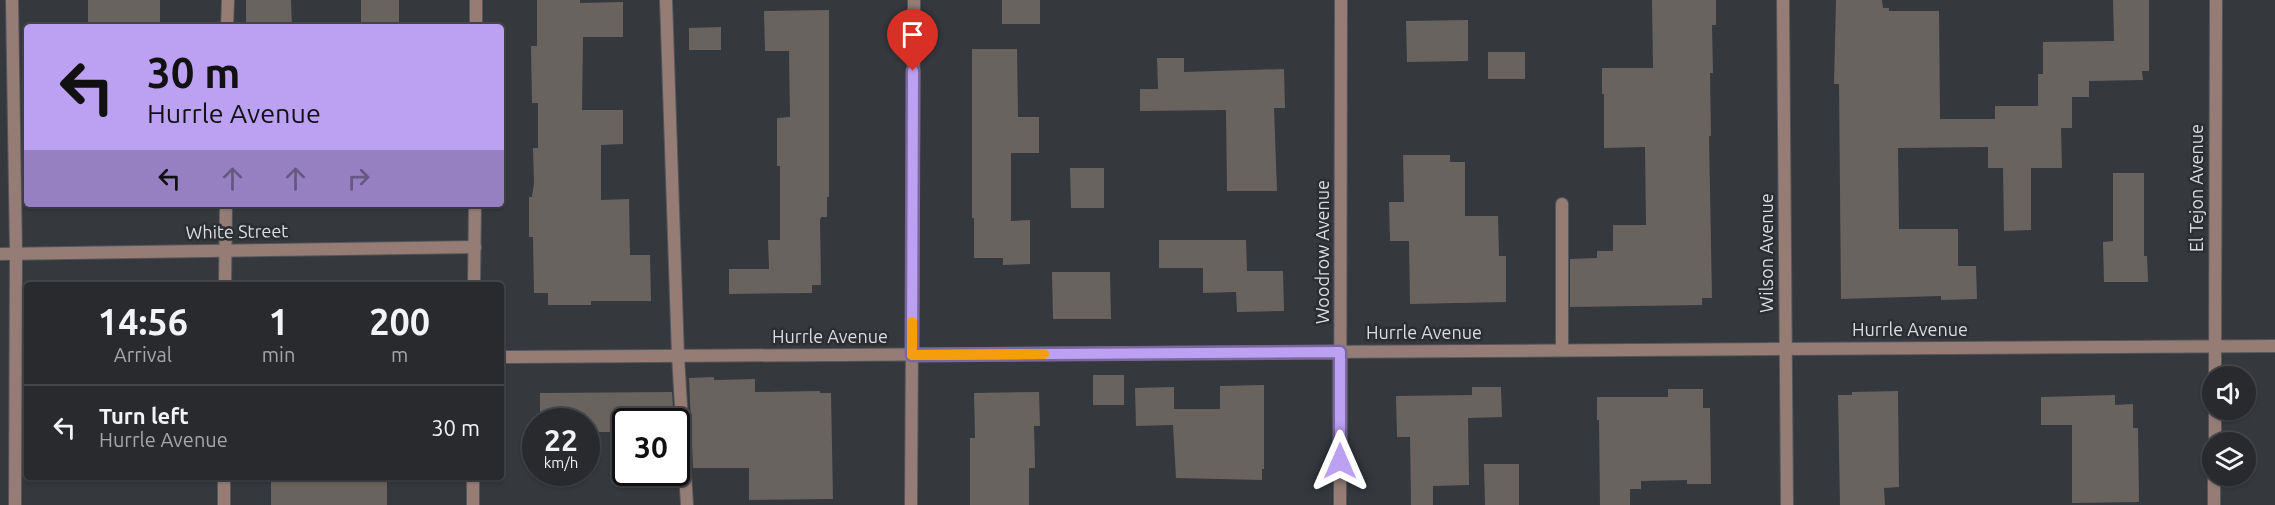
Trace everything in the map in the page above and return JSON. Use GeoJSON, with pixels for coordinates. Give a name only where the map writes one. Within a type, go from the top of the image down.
{"type":"FeatureCollection","features":[{"type":"Feature","properties":{"kind":"street"},"geometry":{"type":"LineString","coordinates":[[12,0],[16,254],[15,505]]}},
{"type":"Feature","properties":{"kind":"street"},"geometry":{"type":"LineString","coordinates":[[227,24],[228,0]]}},
{"type":"Feature","properties":{"kind":"street"},"geometry":{"type":"LineString","coordinates":[[476,0],[476,24]]}},
{"type":"Feature","properties":{"kind":"street"},"geometry":{"type":"LineString","coordinates":[[666,0],[678,356],[687,505]]}},
{"type":"Feature","properties":{"kind":"street"},"geometry":{"type":"LineString","coordinates":[[911,505],[914,0]]}},
{"type":"Feature","properties":{"kind":"street","name":"Woodrow Avenue"},"geometry":{"type":"LineString","coordinates":[[1340,505],[1341,0]]}},
{"type":"Feature","properties":{"kind":"street","name":"Wilson Avenue"},"geometry":{"type":"LineString","coordinates":[[1783,0],[1787,505]]}},
{"type":"Feature","properties":{"kind":"street","name":"El Tejon Avenue"},"geometry":{"type":"LineString","coordinates":[[2215,366],[2216,0]]}},
{"type":"Feature","properties":{"kind":"street"},"geometry":{"type":"LineString","coordinates":[[1562,204],[1562,350]]}},
{"type":"Feature","properties":{"kind":"street"},"geometry":{"type":"LineString","coordinates":[[225,282],[226,207]]}},
{"type":"Feature","properties":{"kind":"street"},"geometry":{"type":"LineString","coordinates":[[474,282],[475,207]]}},
{"type":"Feature","properties":{"kind":"street","name":"White Street"},"geometry":{"type":"LineString","coordinates":[[0,254],[475,247]]}},
{"type":"Feature","properties":{"kind":"street","name":"Hurrle Avenue"},"geometry":{"type":"LineString","coordinates":[[504,357],[2275,346]]}},
{"type":"Feature","properties":{"kind":"street"},"geometry":{"type":"LineString","coordinates":[[224,480],[224,505]]}},
{"type":"Feature","properties":{"kind":"street"},"geometry":{"type":"LineString","coordinates":[[473,480],[473,505]]}},
{"type":"Feature","properties":{"kind":"street"},"geometry":{"type":"LineString","coordinates":[[2214,486],[2214,505]]}},
{"type":"Feature","properties":{"kind":"building"},"geometry":{"type":"Polygon","coordinates":[[[88,0],[160,0],[160,23],[88,24],[88,0]]]}},
{"type":"Feature","properties":{"kind":"building"},"geometry":{"type":"Polygon","coordinates":[[[246,0],[291,0],[292,24],[246,24],[246,0]]]}},
{"type":"Feature","properties":{"kind":"building"},"geometry":{"type":"Polygon","coordinates":[[[361,0],[399,0],[399,24],[361,24],[361,0]]]}},
{"type":"Feature","properties":{"kind":"building"},"geometry":{"type":"Polygon","coordinates":[[[537,0],[580,0],[580,3],[623,2],[623,37],[583,37],[582,110],[623,110],[623,144],[601,145],[601,200],[629,199],[630,255],[650,255],[651,301],[591,301],[591,305],[548,305],[548,293],[534,293],[533,237],[529,237],[529,197],[532,197],[534,183],[533,148],[538,148],[538,103],[532,103],[531,46],[537,46],[537,0]]]}},
{"type":"Feature","properties":{"kind":"building"},"geometry":{"type":"Polygon","coordinates":[[[1002,0],[1040,0],[1040,24],[1002,24],[1002,0]]]}},
{"type":"Feature","properties":{"kind":"building"},"geometry":{"type":"Polygon","coordinates":[[[1652,0],[1716,0],[1716,25],[1712,25],[1713,73],[1710,73],[1711,136],[1709,136],[1712,298],[1702,298],[1702,305],[1570,307],[1570,259],[1597,258],[1597,251],[1613,251],[1613,225],[1646,225],[1645,147],[1604,148],[1602,68],[1653,68],[1652,0]]]}},
{"type":"Feature","properties":{"kind":"building"},"geometry":{"type":"Polygon","coordinates":[[[1836,0],[1882,0],[1883,8],[1889,8],[1889,11],[1939,11],[1940,119],[1995,119],[1995,106],[2038,106],[2038,74],[2043,74],[2043,42],[2114,41],[2113,0],[2149,0],[2149,71],[2142,71],[2143,80],[2089,81],[2089,97],[2072,97],[2072,128],[2061,128],[2062,168],[2031,168],[2031,230],[2004,231],[2003,168],[1988,168],[1988,147],[1898,148],[1899,229],[1958,229],[1958,266],[1976,266],[1977,299],[1941,300],[1941,296],[1841,299],[1839,84],[1834,84],[1836,0]]]}},
{"type":"Feature","properties":{"kind":"building"},"geometry":{"type":"Polygon","coordinates":[[[829,10],[829,197],[827,197],[827,217],[821,217],[820,220],[821,285],[812,285],[812,293],[729,294],[729,269],[769,269],[768,240],[780,240],[780,166],[777,166],[777,118],[790,117],[789,51],[765,51],[764,11],[829,10]]]}},
{"type":"Feature","properties":{"kind":"building"},"geometry":{"type":"Polygon","coordinates":[[[1468,20],[1468,61],[1407,62],[1406,21],[1468,20]]]}},
{"type":"Feature","properties":{"kind":"building"},"geometry":{"type":"Polygon","coordinates":[[[721,27],[721,50],[689,50],[689,28],[721,27]]]}},
{"type":"Feature","properties":{"kind":"building"},"geometry":{"type":"Polygon","coordinates":[[[972,49],[1017,49],[1018,117],[1039,117],[1039,153],[1011,153],[1011,221],[1030,220],[1030,264],[1003,265],[1003,258],[974,258],[972,49]]]}},
{"type":"Feature","properties":{"kind":"building"},"geometry":{"type":"Polygon","coordinates":[[[1488,52],[1525,52],[1525,79],[1488,79],[1488,52]]]}},
{"type":"Feature","properties":{"kind":"building"},"geometry":{"type":"Polygon","coordinates":[[[1157,58],[1184,58],[1184,72],[1284,69],[1285,108],[1274,108],[1277,191],[1227,191],[1226,110],[1140,111],[1140,89],[1158,89],[1157,58]]]}},
{"type":"Feature","properties":{"kind":"building"},"geometry":{"type":"Polygon","coordinates":[[[1403,155],[1450,155],[1450,162],[1465,162],[1465,216],[1498,216],[1499,256],[1506,256],[1506,302],[1410,304],[1409,241],[1390,241],[1389,202],[1404,202],[1403,155]]]}},
{"type":"Feature","properties":{"kind":"building"},"geometry":{"type":"Polygon","coordinates":[[[1070,168],[1104,168],[1104,208],[1071,208],[1070,168]]]}},
{"type":"Feature","properties":{"kind":"building"},"geometry":{"type":"Polygon","coordinates":[[[2113,173],[2144,173],[2144,256],[2147,256],[2148,282],[2104,282],[2103,242],[2113,241],[2113,173]]]}},
{"type":"Feature","properties":{"kind":"building"},"geometry":{"type":"Polygon","coordinates":[[[1159,240],[1246,240],[1247,271],[1283,271],[1284,311],[1237,312],[1236,292],[1203,293],[1203,268],[1159,268],[1159,240]]]}},
{"type":"Feature","properties":{"kind":"building"},"geometry":{"type":"Polygon","coordinates":[[[1052,272],[1110,272],[1111,319],[1053,319],[1052,272]]]}},
{"type":"Feature","properties":{"kind":"building"},"geometry":{"type":"Polygon","coordinates":[[[1093,375],[1124,375],[1124,405],[1093,405],[1093,375]]]}},
{"type":"Feature","properties":{"kind":"building"},"geometry":{"type":"Polygon","coordinates":[[[714,377],[714,380],[755,379],[755,392],[820,391],[820,393],[831,393],[833,499],[749,500],[749,468],[693,468],[689,378],[714,377]]]}},
{"type":"Feature","properties":{"kind":"building"},"geometry":{"type":"Polygon","coordinates":[[[1264,385],[1262,480],[1176,478],[1173,425],[1136,426],[1135,388],[1174,387],[1174,409],[1220,409],[1220,386],[1264,385]]]}},
{"type":"Feature","properties":{"kind":"building"},"geometry":{"type":"Polygon","coordinates":[[[1472,387],[1501,387],[1502,417],[1468,418],[1469,485],[1433,486],[1433,505],[1411,505],[1410,437],[1397,437],[1396,396],[1472,395],[1472,387]]]}},
{"type":"Feature","properties":{"kind":"building"},"geometry":{"type":"Polygon","coordinates":[[[1668,389],[1703,389],[1703,408],[1710,408],[1711,484],[1687,484],[1687,480],[1641,481],[1641,489],[1630,489],[1630,505],[1600,505],[1597,397],[1668,397],[1668,389]]]}},
{"type":"Feature","properties":{"kind":"building"},"geometry":{"type":"Polygon","coordinates":[[[1898,391],[1899,487],[1884,488],[1885,505],[1840,505],[1838,395],[1852,395],[1852,392],[1898,391]]]}},
{"type":"Feature","properties":{"kind":"building"},"geometry":{"type":"Polygon","coordinates":[[[672,392],[673,408],[612,408],[612,432],[600,432],[600,408],[540,408],[540,393],[672,392]]]}},
{"type":"Feature","properties":{"kind":"building"},"geometry":{"type":"Polygon","coordinates":[[[1039,392],[1040,426],[1034,426],[1035,468],[1029,468],[1029,505],[970,505],[970,438],[975,438],[974,393],[1039,392]]]}},
{"type":"Feature","properties":{"kind":"building"},"geometry":{"type":"Polygon","coordinates":[[[2115,395],[2115,405],[2133,404],[2133,428],[2138,428],[2139,502],[2072,503],[2072,425],[2041,425],[2041,397],[2115,395]]]}},
{"type":"Feature","properties":{"kind":"building"},"geometry":{"type":"Polygon","coordinates":[[[1484,464],[1519,464],[1519,505],[1485,505],[1484,464]]]}},
{"type":"Feature","properties":{"kind":"building"},"geometry":{"type":"Polygon","coordinates":[[[271,480],[387,480],[387,505],[271,505],[271,480]]]}},
{"type":"Feature","properties":{"kind":"slow traffic"},"geometry":{"type":"LineString","coordinates":[[912,322],[912,355],[1044,354]]}},
{"type":"Feature","properties":{"kind":"route"},"geometry":{"type":"LineString","coordinates":[[913,71],[912,355],[1340,352],[1340,461]]}}]}
